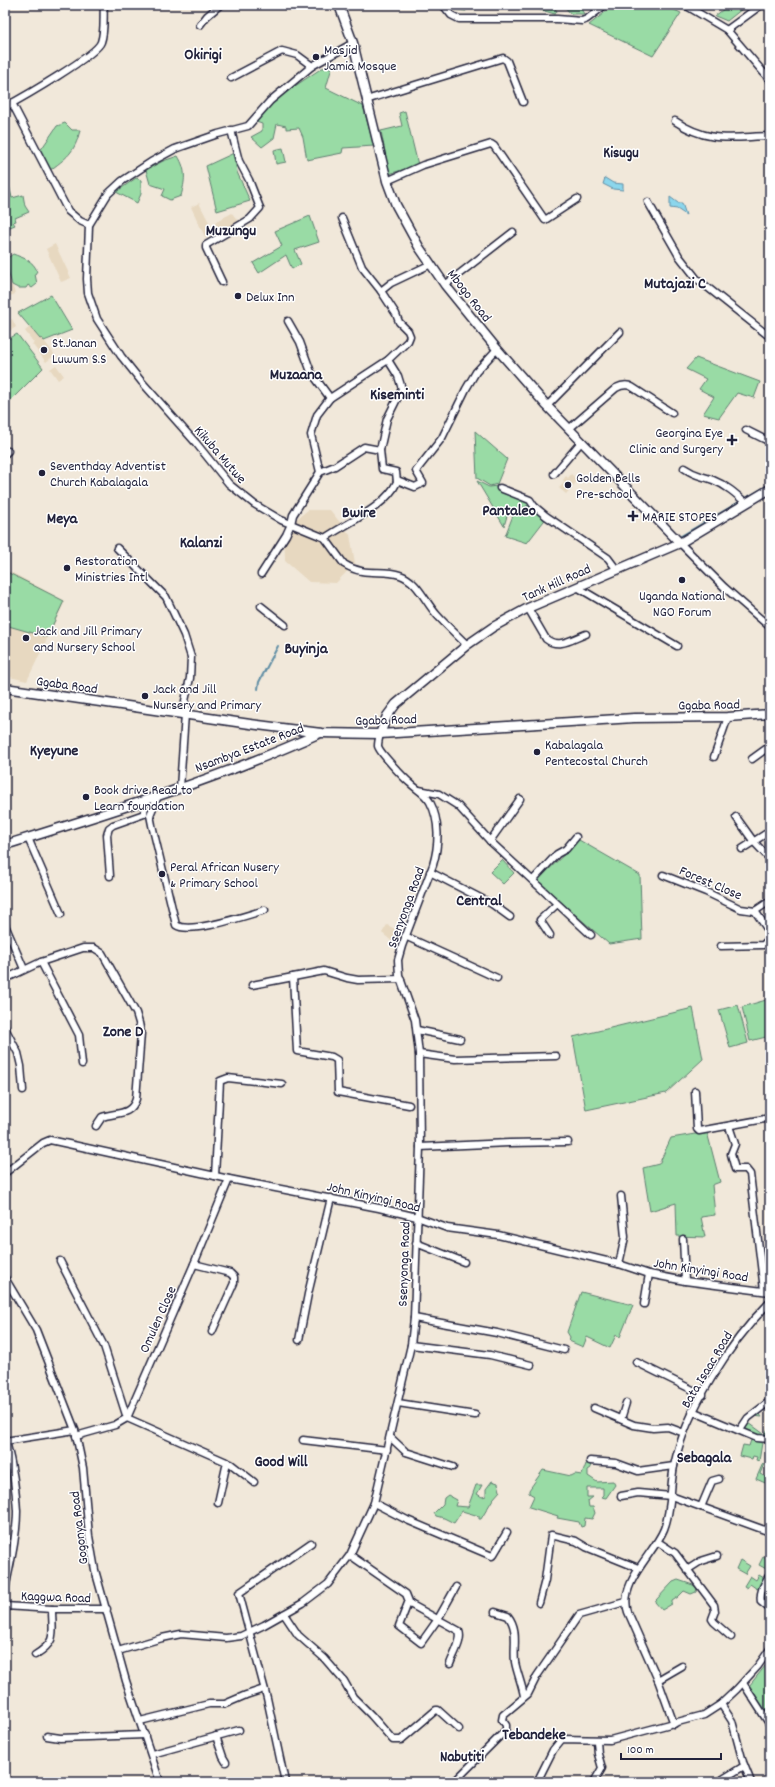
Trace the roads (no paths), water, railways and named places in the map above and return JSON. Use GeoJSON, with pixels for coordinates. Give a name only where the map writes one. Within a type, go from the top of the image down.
{"type":"FeatureCollection","features":[{"type":"Feature","properties":{"kind":"street"},"geometry":{"type":"LineString","coordinates":[[5,107],[81,60],[98,47],[101,42],[104,5]]}},
{"type":"Feature","properties":{"kind":"street"},"geometry":{"type":"LineString","coordinates":[[200,26],[207,16],[220,5]]}},
{"type":"Feature","properties":{"kind":"street","name":"Mbogo Road"},"geometry":{"type":"LineString","coordinates":[[339,5],[353,43],[386,181],[396,205],[413,237],[445,285],[497,349],[548,406],[680,543]]}},
{"type":"Feature","properties":{"kind":"street"},"geometry":{"type":"LineString","coordinates":[[443,5],[451,15],[459,19],[563,19],[582,21],[587,19],[605,5]]}},
{"type":"Feature","properties":{"kind":"street"},"geometry":{"type":"LineString","coordinates":[[685,5],[726,30],[770,80]]}},
{"type":"Feature","properties":{"kind":"street"},"geometry":{"type":"LineString","coordinates":[[726,30],[761,5]]}},
{"type":"Feature","properties":{"kind":"street"},"geometry":{"type":"LineString","coordinates":[[12,104],[68,211],[80,221],[89,225],[108,194],[122,180],[175,149],[231,130],[248,126],[270,101],[312,66],[353,43]]}},
{"type":"Feature","properties":{"kind":"street"},"geometry":{"type":"LineString","coordinates":[[231,78],[282,51],[297,55],[312,66]]}},
{"type":"Feature","properties":{"kind":"street"},"geometry":{"type":"LineString","coordinates":[[366,100],[503,58],[507,61],[523,102]]}},
{"type":"Feature","properties":{"kind":"street"},"geometry":{"type":"LineString","coordinates":[[675,121],[698,133],[715,138],[770,136]]}},
{"type":"Feature","properties":{"kind":"street"},"geometry":{"type":"LineString","coordinates":[[222,282],[206,245],[250,219],[260,208],[249,180],[239,161],[231,130]]}},
{"type":"Feature","properties":{"kind":"street"},"geometry":{"type":"LineString","coordinates":[[386,181],[423,165],[487,144],[494,146],[545,220],[577,199]]}},
{"type":"Feature","properties":{"kind":"street"},"geometry":{"type":"LineString","coordinates":[[648,202],[679,256],[697,279],[770,337]]}},
{"type":"Feature","properties":{"kind":"street"},"geometry":{"type":"LineString","coordinates":[[320,472],[312,441],[312,428],[317,415],[330,398],[388,360],[408,341],[410,336],[408,331],[399,322],[381,291],[362,267],[342,218]]}},
{"type":"Feature","properties":{"kind":"street","name":"Kikuba Mutwe"},"geometry":{"type":"LineString","coordinates":[[89,225],[87,279],[88,293],[97,319],[108,337],[141,381],[196,443],[229,484],[254,504],[291,524],[325,538]]}},
{"type":"Feature","properties":{"kind":"street"},"geometry":{"type":"LineString","coordinates":[[445,285],[513,232]]}},
{"type":"Feature","properties":{"kind":"street"},"geometry":{"type":"LineString","coordinates":[[381,291],[391,283],[431,264]]}},
{"type":"Feature","properties":{"kind":"street"},"geometry":{"type":"LineString","coordinates":[[288,321],[300,342],[311,372],[330,398]]}},
{"type":"Feature","properties":{"kind":"street"},"geometry":{"type":"LineString","coordinates":[[548,406],[620,332]]}},
{"type":"Feature","properties":{"kind":"street"},"geometry":{"type":"LineString","coordinates":[[397,480],[415,487],[423,483],[416,471],[442,438],[472,378],[497,349]]}},
{"type":"Feature","properties":{"kind":"street"},"geometry":{"type":"LineString","coordinates":[[388,360],[398,376],[402,389],[390,409],[380,450],[382,469],[396,472],[397,480],[394,488],[374,508],[343,525],[325,538],[344,564],[348,567],[358,571],[394,573],[408,578],[417,587],[436,614],[467,645]]}},
{"type":"Feature","properties":{"kind":"street"},"geometry":{"type":"LineString","coordinates":[[570,428],[616,388],[623,386],[632,387],[672,413]]}},
{"type":"Feature","properties":{"kind":"street"},"geometry":{"type":"LineString","coordinates":[[746,430],[770,442]]}},
{"type":"Feature","properties":{"kind":"street"},"geometry":{"type":"LineString","coordinates":[[554,474],[582,440]]}},
{"type":"Feature","properties":{"kind":"street"},"geometry":{"type":"LineString","coordinates":[[261,574],[291,524],[293,515],[320,472],[335,466],[364,447],[380,450]]}},
{"type":"Feature","properties":{"kind":"street"},"geometry":{"type":"LineString","coordinates":[[684,468],[695,475],[718,482],[735,492],[746,503]]}},
{"type":"Feature","properties":{"kind":"street"},"geometry":{"type":"LineString","coordinates":[[500,488],[530,500],[534,506],[546,516],[608,558],[617,570]]}},
{"type":"Feature","properties":{"kind":"street","name":"Tank Hill Road"},"geometry":{"type":"LineString","coordinates":[[380,734],[387,716],[396,704],[467,645],[493,627],[528,608],[680,543],[770,489]]}},
{"type":"Feature","properties":{"kind":"street"},"geometry":{"type":"LineString","coordinates":[[680,543],[724,587],[769,625]]}},
{"type":"Feature","properties":{"kind":"street"},"geometry":{"type":"LineString","coordinates":[[117,548],[166,597],[184,635],[191,657],[190,678],[185,701],[186,715],[180,788]]}},
{"type":"Feature","properties":{"kind":"street"},"geometry":{"type":"LineString","coordinates":[[577,587],[677,646]]}},
{"type":"Feature","properties":{"kind":"street"},"geometry":{"type":"LineString","coordinates":[[261,606],[285,625]]}},
{"type":"Feature","properties":{"kind":"street"},"geometry":{"type":"LineString","coordinates":[[528,608],[546,639],[550,642],[559,645],[586,634]]}},
{"type":"Feature","properties":{"kind":"street","name":"Ggaba Road"},"geometry":{"type":"LineString","coordinates":[[5,688],[186,715],[321,733],[380,734],[634,718],[728,717],[770,714]]}},
{"type":"Feature","properties":{"kind":"street"},"geometry":{"type":"LineString","coordinates":[[714,757],[728,717]]}},
{"type":"Feature","properties":{"kind":"street","name":"Nsambya Estate Road"},"geometry":{"type":"LineString","coordinates":[[5,845],[145,801],[321,733]]}},
{"type":"Feature","properties":{"kind":"street","name":"Ssenyonga Road"},"geometry":{"type":"LineString","coordinates":[[118,1651],[181,1634],[226,1638],[248,1633],[284,1614],[303,1603],[328,1584],[350,1555],[374,1503],[411,1345],[414,1318],[420,1147],[419,1054],[417,1030],[400,979],[398,960],[405,936],[437,852],[437,828],[430,802],[419,790],[409,783],[380,750],[378,744],[380,734]]}},
{"type":"Feature","properties":{"kind":"street"},"geometry":{"type":"LineString","coordinates":[[752,759],[770,746]]}},
{"type":"Feature","properties":{"kind":"street"},"geometry":{"type":"LineString","coordinates":[[419,790],[439,794],[458,806],[490,841],[591,935]]}},
{"type":"Feature","properties":{"kind":"street"},"geometry":{"type":"LineString","coordinates":[[158,796],[150,815],[176,925],[185,929],[211,925],[265,910]]}},
{"type":"Feature","properties":{"kind":"street"},"geometry":{"type":"LineString","coordinates":[[490,841],[520,799]]}},
{"type":"Feature","properties":{"kind":"street"},"geometry":{"type":"LineString","coordinates":[[110,876],[107,835],[109,828],[113,825],[144,814],[145,801]]}},
{"type":"Feature","properties":{"kind":"street"},"geometry":{"type":"LineString","coordinates":[[736,817],[754,842],[770,859]]}},
{"type":"Feature","properties":{"kind":"street"},"geometry":{"type":"LineString","coordinates":[[742,850],[770,831]]}},
{"type":"Feature","properties":{"kind":"street"},"geometry":{"type":"LineString","coordinates":[[533,880],[557,854],[566,848],[576,837]]}},
{"type":"Feature","properties":{"kind":"street"},"geometry":{"type":"LineString","coordinates":[[28,838],[61,914]]}},
{"type":"Feature","properties":{"kind":"street"},"geometry":{"type":"LineString","coordinates":[[430,872],[492,904],[510,917]]}},
{"type":"Feature","properties":{"kind":"street","name":"Forest Close"},"geometry":{"type":"LineString","coordinates":[[663,875],[706,892],[741,909],[755,911],[770,901]]}},
{"type":"Feature","properties":{"kind":"street"},"geometry":{"type":"LineString","coordinates":[[550,935],[540,920],[557,904]]}},
{"type":"Feature","properties":{"kind":"street"},"geometry":{"type":"LineString","coordinates":[[755,911],[770,933]]}},
{"type":"Feature","properties":{"kind":"street"},"geometry":{"type":"LineString","coordinates":[[5,925],[24,969]]}},
{"type":"Feature","properties":{"kind":"street"},"geometry":{"type":"LineString","coordinates":[[405,936],[497,978]]}},
{"type":"Feature","properties":{"kind":"street"},"geometry":{"type":"LineString","coordinates":[[721,946],[763,945],[770,938]]}},
{"type":"Feature","properties":{"kind":"street"},"geometry":{"type":"LineString","coordinates":[[5,979],[41,962],[83,948],[94,948],[102,953],[138,1018],[141,1033],[136,1099],[134,1105],[130,1110],[122,1114],[102,1117],[96,1126]]}},
{"type":"Feature","properties":{"kind":"street"},"geometry":{"type":"LineString","coordinates":[[41,962],[78,1035],[82,1064]]}},
{"type":"Feature","properties":{"kind":"street"},"geometry":{"type":"LineString","coordinates":[[252,985],[324,971],[358,980],[400,979]]}},
{"type":"Feature","properties":{"kind":"street"},"geometry":{"type":"LineString","coordinates":[[293,978],[297,1051],[332,1057],[337,1060],[338,1092],[420,1106]]}},
{"type":"Feature","properties":{"kind":"street"},"geometry":{"type":"LineString","coordinates":[[5,1028],[18,1052],[23,1090]]}},
{"type":"Feature","properties":{"kind":"street"},"geometry":{"type":"LineString","coordinates":[[417,1030],[460,1039]]}},
{"type":"Feature","properties":{"kind":"street"},"geometry":{"type":"LineString","coordinates":[[419,1054],[447,1058],[470,1059],[556,1056]]}},
{"type":"Feature","properties":{"kind":"street"},"geometry":{"type":"LineString","coordinates":[[215,1176],[220,1081],[228,1078],[282,1084]]}},
{"type":"Feature","properties":{"kind":"street"},"geometry":{"type":"LineString","coordinates":[[695,1091],[698,1130],[770,1118]]}},
{"type":"Feature","properties":{"kind":"street"},"geometry":{"type":"LineString","coordinates":[[729,1126],[735,1144],[731,1154],[735,1169],[746,1169],[750,1174],[767,1291]]}},
{"type":"Feature","properties":{"kind":"street","name":"John Kinyingi Road"},"geometry":{"type":"LineString","coordinates":[[5,1173],[43,1143],[50,1140],[229,1179],[331,1198],[417,1217],[447,1228],[498,1235],[619,1264],[649,1274],[686,1281],[767,1291]]}},
{"type":"Feature","properties":{"kind":"street"},"geometry":{"type":"LineString","coordinates":[[420,1147],[568,1142]]}},
{"type":"Feature","properties":{"kind":"street","name":"Omulen Close"},"geometry":{"type":"LineString","coordinates":[[127,1418],[229,1179]]}},
{"type":"Feature","properties":{"kind":"street"},"geometry":{"type":"LineString","coordinates":[[619,1264],[625,1238],[621,1196]]}},
{"type":"Feature","properties":{"kind":"street"},"geometry":{"type":"LineString","coordinates":[[299,1340],[313,1269],[331,1198]]}},
{"type":"Feature","properties":{"kind":"street"},"geometry":{"type":"LineString","coordinates":[[683,1239],[686,1281]]}},
{"type":"Feature","properties":{"kind":"street"},"geometry":{"type":"LineString","coordinates":[[416,1242],[464,1262]]}},
{"type":"Feature","properties":{"kind":"street"},"geometry":{"type":"LineString","coordinates":[[60,1261],[104,1346],[127,1418],[227,1462],[236,1467],[254,1482]]}},
{"type":"Feature","properties":{"kind":"street"},"geometry":{"type":"LineString","coordinates":[[194,1264],[230,1273],[234,1277],[234,1282],[212,1332]]}},
{"type":"Feature","properties":{"kind":"street"},"geometry":{"type":"LineString","coordinates":[[644,1304],[649,1274]]}},
{"type":"Feature","properties":{"kind":"street","name":"Gogonya Road"},"geometry":{"type":"LineString","coordinates":[[5,1278],[36,1330],[75,1433],[83,1468],[89,1536],[95,1570],[126,1681],[152,1754],[160,1782]]}},
{"type":"Feature","properties":{"kind":"street","name":"Bata Isaac Road"},"geometry":{"type":"LineString","coordinates":[[625,1602],[638,1568],[658,1542],[666,1523],[674,1466],[692,1411],[738,1338],[753,1319],[770,1302]]}},
{"type":"Feature","properties":{"kind":"street"},"geometry":{"type":"LineString","coordinates":[[414,1318],[497,1333],[564,1350]]}},
{"type":"Feature","properties":{"kind":"street"},"geometry":{"type":"LineString","coordinates":[[411,1345],[490,1355],[531,1365]]}},
{"type":"Feature","properties":{"kind":"street"},"geometry":{"type":"LineString","coordinates":[[636,1362],[703,1394]]}},
{"type":"Feature","properties":{"kind":"street"},"geometry":{"type":"LineString","coordinates":[[740,1430],[748,1418],[770,1401]]}},
{"type":"Feature","properties":{"kind":"street"},"geometry":{"type":"LineString","coordinates":[[398,1402],[475,1415]]}},
{"type":"Feature","properties":{"kind":"street"},"geometry":{"type":"LineString","coordinates":[[621,1419],[626,1403]]}},
{"type":"Feature","properties":{"kind":"street"},"geometry":{"type":"LineString","coordinates":[[594,1408],[634,1425],[653,1428],[668,1427],[684,1433]]}},
{"type":"Feature","properties":{"kind":"street"},"geometry":{"type":"LineString","coordinates":[[692,1411],[757,1438],[770,1439]]}},
{"type":"Feature","properties":{"kind":"street"},"geometry":{"type":"LineString","coordinates":[[5,1590],[13,1548],[17,1512],[14,1477],[6,1441],[75,1433],[109,1427],[127,1418]]}},
{"type":"Feature","properties":{"kind":"street"},"geometry":{"type":"LineString","coordinates":[[390,1437],[406,1452],[453,1467]]}},
{"type":"Feature","properties":{"kind":"street"},"geometry":{"type":"LineString","coordinates":[[303,1440],[387,1450]]}},
{"type":"Feature","properties":{"kind":"street"},"geometry":{"type":"LineString","coordinates":[[590,1461],[616,1463],[638,1471],[674,1466]]}},
{"type":"Feature","properties":{"kind":"street"},"geometry":{"type":"LineString","coordinates":[[218,1503],[227,1462]]}},
{"type":"Feature","properties":{"kind":"street"},"geometry":{"type":"LineString","coordinates":[[701,1507],[712,1481],[719,1479]]}},
{"type":"Feature","properties":{"kind":"street"},"geometry":{"type":"LineString","coordinates":[[621,1496],[638,1493],[671,1496],[770,1532]]}},
{"type":"Feature","properties":{"kind":"street"},"geometry":{"type":"LineString","coordinates":[[374,1503],[407,1520],[492,1556],[507,1532]]}},
{"type":"Feature","properties":{"kind":"street"},"geometry":{"type":"LineString","coordinates":[[540,1603],[545,1580],[550,1537],[552,1534],[576,1541],[586,1547],[638,1568]]}},
{"type":"Feature","properties":{"kind":"street"},"geometry":{"type":"LineString","coordinates":[[658,1542],[675,1553],[714,1605],[712,1619],[731,1637]]}},
{"type":"Feature","properties":{"kind":"street"},"geometry":{"type":"LineString","coordinates":[[285,1782],[264,1689],[239,1596],[240,1591],[311,1543]]}},
{"type":"Feature","properties":{"kind":"street"},"geometry":{"type":"LineString","coordinates":[[350,1555],[408,1597],[408,1603],[399,1626],[419,1643],[421,1643],[438,1619],[456,1587]]}},
{"type":"Feature","properties":{"kind":"street"},"geometry":{"type":"LineString","coordinates":[[687,1570],[701,1561],[717,1556]]}},
{"type":"Feature","properties":{"kind":"street"},"geometry":{"type":"LineString","coordinates":[[770,1574],[762,1588],[760,1597],[761,1602],[770,1608]]}},
{"type":"Feature","properties":{"kind":"street"},"geometry":{"type":"LineString","coordinates":[[454,1782],[506,1730],[506,1725],[502,1720],[503,1715],[528,1694],[537,1676],[579,1615],[625,1602],[658,1680],[674,1724]]}},
{"type":"Feature","properties":{"kind":"street"},"geometry":{"type":"LineString","coordinates":[[408,1603],[460,1632],[450,1664]]}},
{"type":"Feature","properties":{"kind":"street","name":"Kaggwa Road"},"geometry":{"type":"LineString","coordinates":[[5,1606],[52,1609],[107,1609]]}},
{"type":"Feature","properties":{"kind":"street"},"geometry":{"type":"LineString","coordinates":[[35,1655],[47,1647],[51,1642],[52,1609]]}},
{"type":"Feature","properties":{"kind":"street"},"geometry":{"type":"LineString","coordinates":[[495,1612],[508,1616],[513,1625],[516,1641],[515,1660],[524,1696]]}},
{"type":"Feature","properties":{"kind":"street"},"geometry":{"type":"LineString","coordinates":[[284,1614],[298,1636],[328,1662],[344,1681],[353,1697],[371,1715],[392,1740],[401,1740],[436,1710],[438,1710],[459,1729]]}},
{"type":"Feature","properties":{"kind":"street"},"geometry":{"type":"LineString","coordinates":[[537,1782],[554,1750],[562,1739],[597,1741],[620,1739],[704,1715],[721,1704],[743,1683],[770,1649]]}},
{"type":"Feature","properties":{"kind":"street"},"geometry":{"type":"LineString","coordinates":[[658,1680],[682,1666]]}},
{"type":"Feature","properties":{"kind":"street"},"geometry":{"type":"LineString","coordinates":[[743,1683],[770,1725]]}},
{"type":"Feature","properties":{"kind":"street"},"geometry":{"type":"LineString","coordinates":[[140,1721],[209,1704],[225,1704],[264,1689]]}},
{"type":"Feature","properties":{"kind":"street"},"geometry":{"type":"LineString","coordinates":[[721,1704],[732,1721],[744,1766],[751,1782]]}},
{"type":"Feature","properties":{"kind":"street"},"geometry":{"type":"LineString","coordinates":[[152,1754],[239,1730]]}},
{"type":"Feature","properties":{"kind":"street"},"geometry":{"type":"LineString","coordinates":[[47,1736],[60,1738],[135,1734],[145,1735]]}},
{"type":"Feature","properties":{"kind":"street"},"geometry":{"type":"LineString","coordinates":[[216,1736],[226,1762]]}},
{"type":"Feature","properties":{"kind":"street"},"geometry":{"type":"LineString","coordinates":[[594,1782],[602,1768],[598,1754],[597,1741]]}},
{"type":"Feature","properties":{"kind":"street"},"geometry":{"type":"LineString","coordinates":[[718,1782],[744,1766]]}},
{"type":"Feature","properties":{"kind":"water"},"geometry":{"type":"Polygon","coordinates":[[[605,178],[613,183],[623,184],[623,190],[613,189],[603,184],[605,178]]]}},
{"type":"Feature","properties":{"kind":"water"},"geometry":{"type":"Polygon","coordinates":[[[670,197],[678,203],[682,203],[686,215],[677,209],[670,208],[670,197]]]}},
{"type":"Feature","properties":{"kind":"waterway"},"geometry":{"type":"LineString","coordinates":[[681,536],[770,484]]}},
{"type":"Feature","properties":{"kind":"waterway"},"geometry":{"type":"LineString","coordinates":[[258,689],[259,682],[278,646]]}},
{"type":"Feature","properties":{"kind":"place","name":"Masjid Jamia Mosque"},"geometry":{"type":"Point","coordinates":[316,57]}},
{"type":"Feature","properties":{"kind":"place","name":"Delux Inn"},"geometry":{"type":"Point","coordinates":[238,296]}},
{"type":"Feature","properties":{"kind":"place","name":"St.Janan Luwum S.S"},"geometry":{"type":"Point","coordinates":[44,350]}},
{"type":"Feature","properties":{"kind":"place","name":"Georgina Eye Clinic and Surgery"},"geometry":{"type":"Point","coordinates":[732,440]}},
{"type":"Feature","properties":{"kind":"place","name":"Seventhday Adventist Church Kabalagala"},"geometry":{"type":"Point","coordinates":[42,473]}},
{"type":"Feature","properties":{"kind":"place","name":"Golden Bells Pre-school"},"geometry":{"type":"Point","coordinates":[568,485]}},
{"type":"Feature","properties":{"kind":"place","name":"MARIE STOPES"},"geometry":{"type":"Point","coordinates":[633,516]}},
{"type":"Feature","properties":{"kind":"place","name":"Restoration Ministries Intl"},"geometry":{"type":"Point","coordinates":[67,568]}},
{"type":"Feature","properties":{"kind":"place","name":"Uganda National NGO Forum"},"geometry":{"type":"Point","coordinates":[682,580]}},
{"type":"Feature","properties":{"kind":"place","name":"Jack and Jill Primary and Nursery School"},"geometry":{"type":"Point","coordinates":[26,638]}},
{"type":"Feature","properties":{"kind":"place","name":"Jack and Jill Nursery and Primary"},"geometry":{"type":"Point","coordinates":[145,696]}},
{"type":"Feature","properties":{"kind":"place","name":"Kabalagala Pentecostal Church"},"geometry":{"type":"Point","coordinates":[537,752]}},
{"type":"Feature","properties":{"kind":"place","name":"Book drive Read to Learn foundation"},"geometry":{"type":"Point","coordinates":[86,797]}},
{"type":"Feature","properties":{"kind":"place","name":"Peral African Nusery & Primary School"},"geometry":{"type":"Point","coordinates":[162,874]}},
{"type":"Feature","properties":{"kind":"district","name":"Okirigi"},"geometry":{"type":"Point","coordinates":[203,53]}},
{"type":"Feature","properties":{"kind":"district","name":"Kisugu"},"geometry":{"type":"Point","coordinates":[621,152]}},
{"type":"Feature","properties":{"kind":"district","name":"Muzungu"},"geometry":{"type":"Point","coordinates":[231,229]}},
{"type":"Feature","properties":{"kind":"district","name":"Mutajazi C"},"geometry":{"type":"Point","coordinates":[675,282]}},
{"type":"Feature","properties":{"kind":"district","name":"Muzaana"},"geometry":{"type":"Point","coordinates":[296,373]}},
{"type":"Feature","properties":{"kind":"district","name":"Kiseminti"},"geometry":{"type":"Point","coordinates":[397,393]}},
{"type":"Feature","properties":{"kind":"district","name":"Pantaleo"},"geometry":{"type":"Point","coordinates":[509,509]}},
{"type":"Feature","properties":{"kind":"district","name":"Bwire"},"geometry":{"type":"Point","coordinates":[359,511]}},
{"type":"Feature","properties":{"kind":"district","name":"Meya"},"geometry":{"type":"Point","coordinates":[62,517]}},
{"type":"Feature","properties":{"kind":"district","name":"Kalanzi"},"geometry":{"type":"Point","coordinates":[201,541]}},
{"type":"Feature","properties":{"kind":"district","name":"Buyinja"},"geometry":{"type":"Point","coordinates":[306,647]}},
{"type":"Feature","properties":{"kind":"district","name":"Kyeyune"},"geometry":{"type":"Point","coordinates":[54,749]}},
{"type":"Feature","properties":{"kind":"district","name":"Central"},"geometry":{"type":"Point","coordinates":[479,899]}},
{"type":"Feature","properties":{"kind":"district","name":"Zone D"},"geometry":{"type":"Point","coordinates":[123,1030]}},
{"type":"Feature","properties":{"kind":"district","name":"Sebagala"},"geometry":{"type":"Point","coordinates":[704,1456]}},
{"type":"Feature","properties":{"kind":"district","name":"Good Will"},"geometry":{"type":"Point","coordinates":[281,1460]}},
{"type":"Feature","properties":{"kind":"district","name":"Tebandeke"},"geometry":{"type":"Point","coordinates":[534,1733]}},
{"type":"Feature","properties":{"kind":"district","name":"Nabutiti"},"geometry":{"type":"Point","coordinates":[462,1756]}}]}
